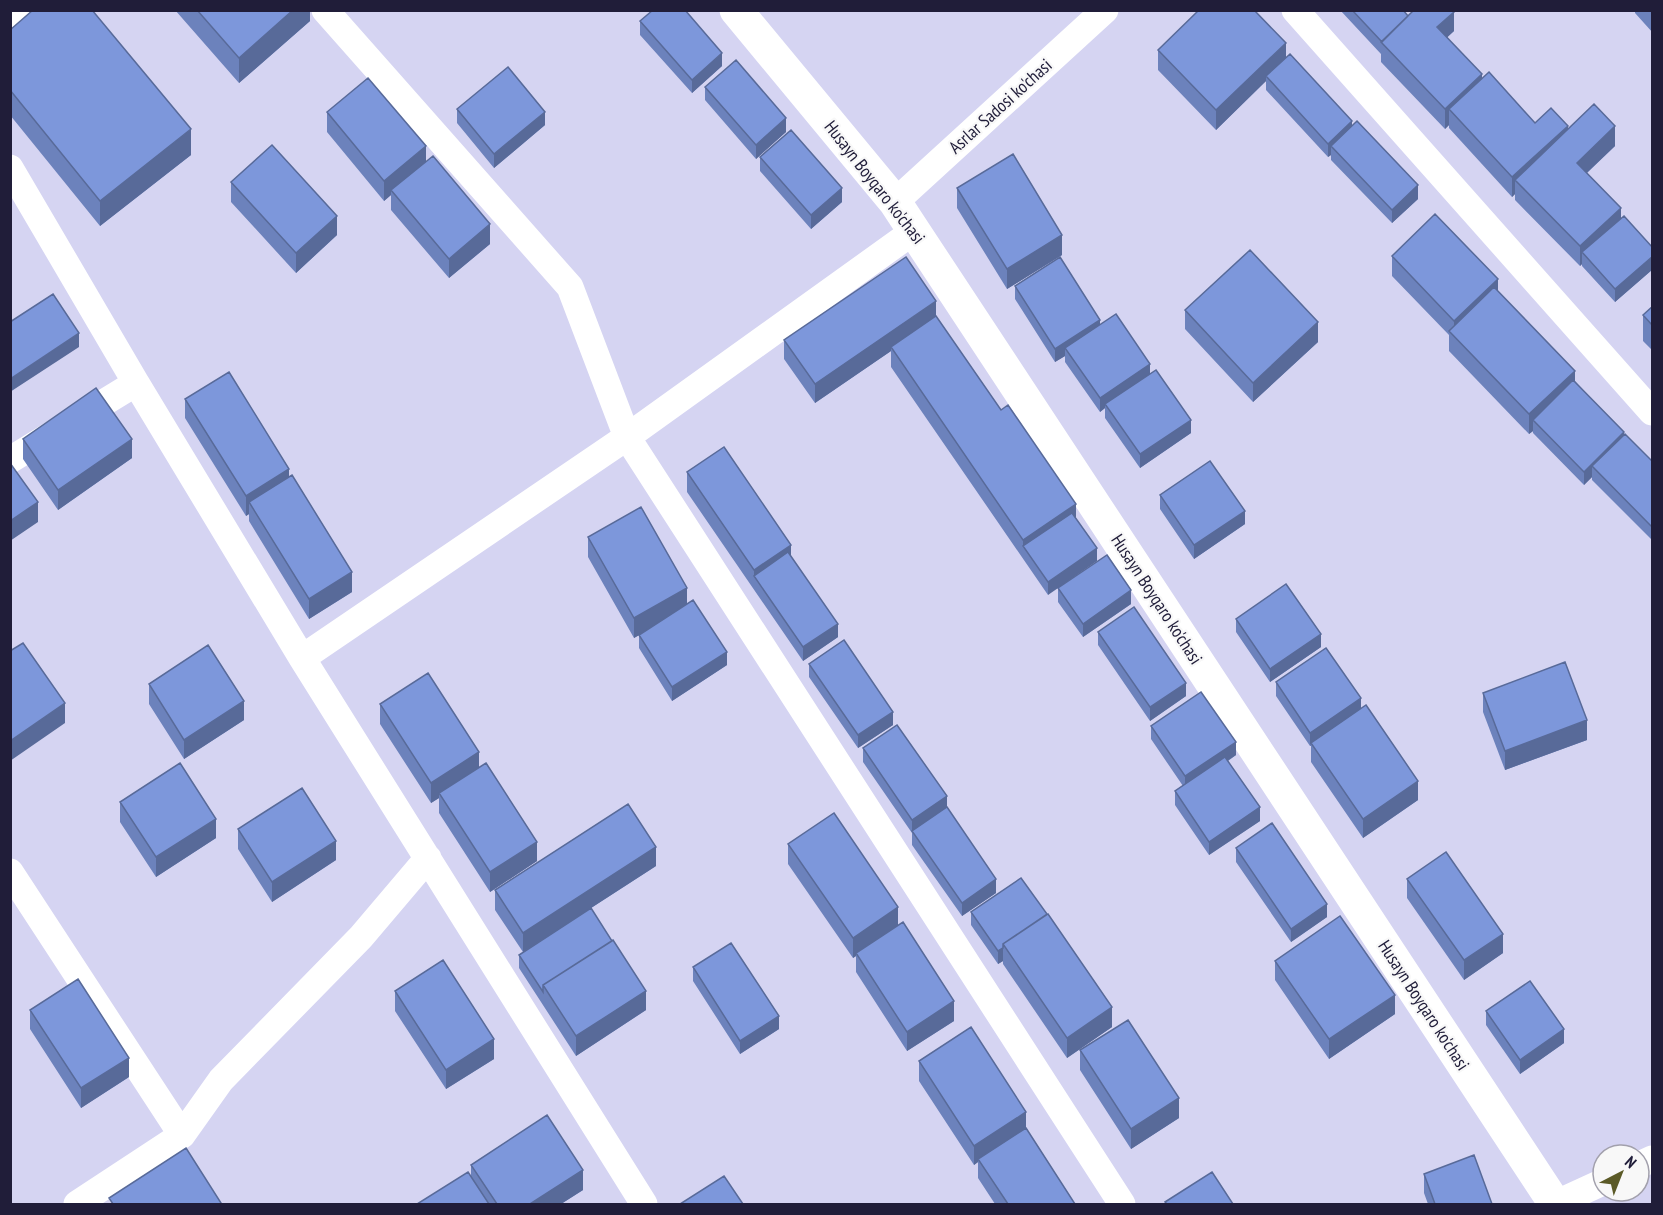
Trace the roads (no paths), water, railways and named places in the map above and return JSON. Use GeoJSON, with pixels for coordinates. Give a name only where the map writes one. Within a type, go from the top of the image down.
{"type":"FeatureCollection","features":[{"type":"Feature","properties":{"kind":"main road","name":"Husayn Boyqaro ko'chasi"},"geometry":{"type":"LineString","coordinates":[[736,10],[895,202],[1555,1204]]}},
{"type":"Feature","properties":{"kind":"street"},"geometry":{"type":"LineString","coordinates":[[10,15],[16,10]]}},
{"type":"Feature","properties":{"kind":"street"},"geometry":{"type":"LineString","coordinates":[[325,10],[570,287],[627,437],[1122,1204]]}},
{"type":"Feature","properties":{"kind":"street","name":"Asrlar Sadosi ko'chasi"},"geometry":{"type":"LineString","coordinates":[[895,202],[1105,10]]}},
{"type":"Feature","properties":{"kind":"street"},"geometry":{"type":"LineString","coordinates":[[1295,10],[1653,411]]}},
{"type":"Feature","properties":{"kind":"street"},"geometry":{"type":"LineString","coordinates":[[10,168],[136,383],[302,658],[644,1204]]}},
{"type":"Feature","properties":{"kind":"street"},"geometry":{"type":"LineString","coordinates":[[302,658],[627,437],[914,231]]}},
{"type":"Feature","properties":{"kind":"street"},"geometry":{"type":"LineString","coordinates":[[10,460],[136,383]]}},
{"type":"Feature","properties":{"kind":"street"},"geometry":{"type":"LineString","coordinates":[[77,1204],[182,1135],[221,1080],[361,937],[428,858]]}},
{"type":"Feature","properties":{"kind":"street"},"geometry":{"type":"LineString","coordinates":[[10,872],[182,1135]]}},
{"type":"Feature","properties":{"kind":"street"},"geometry":{"type":"LineString","coordinates":[[1555,1204],[1591,1188]]}}]}
